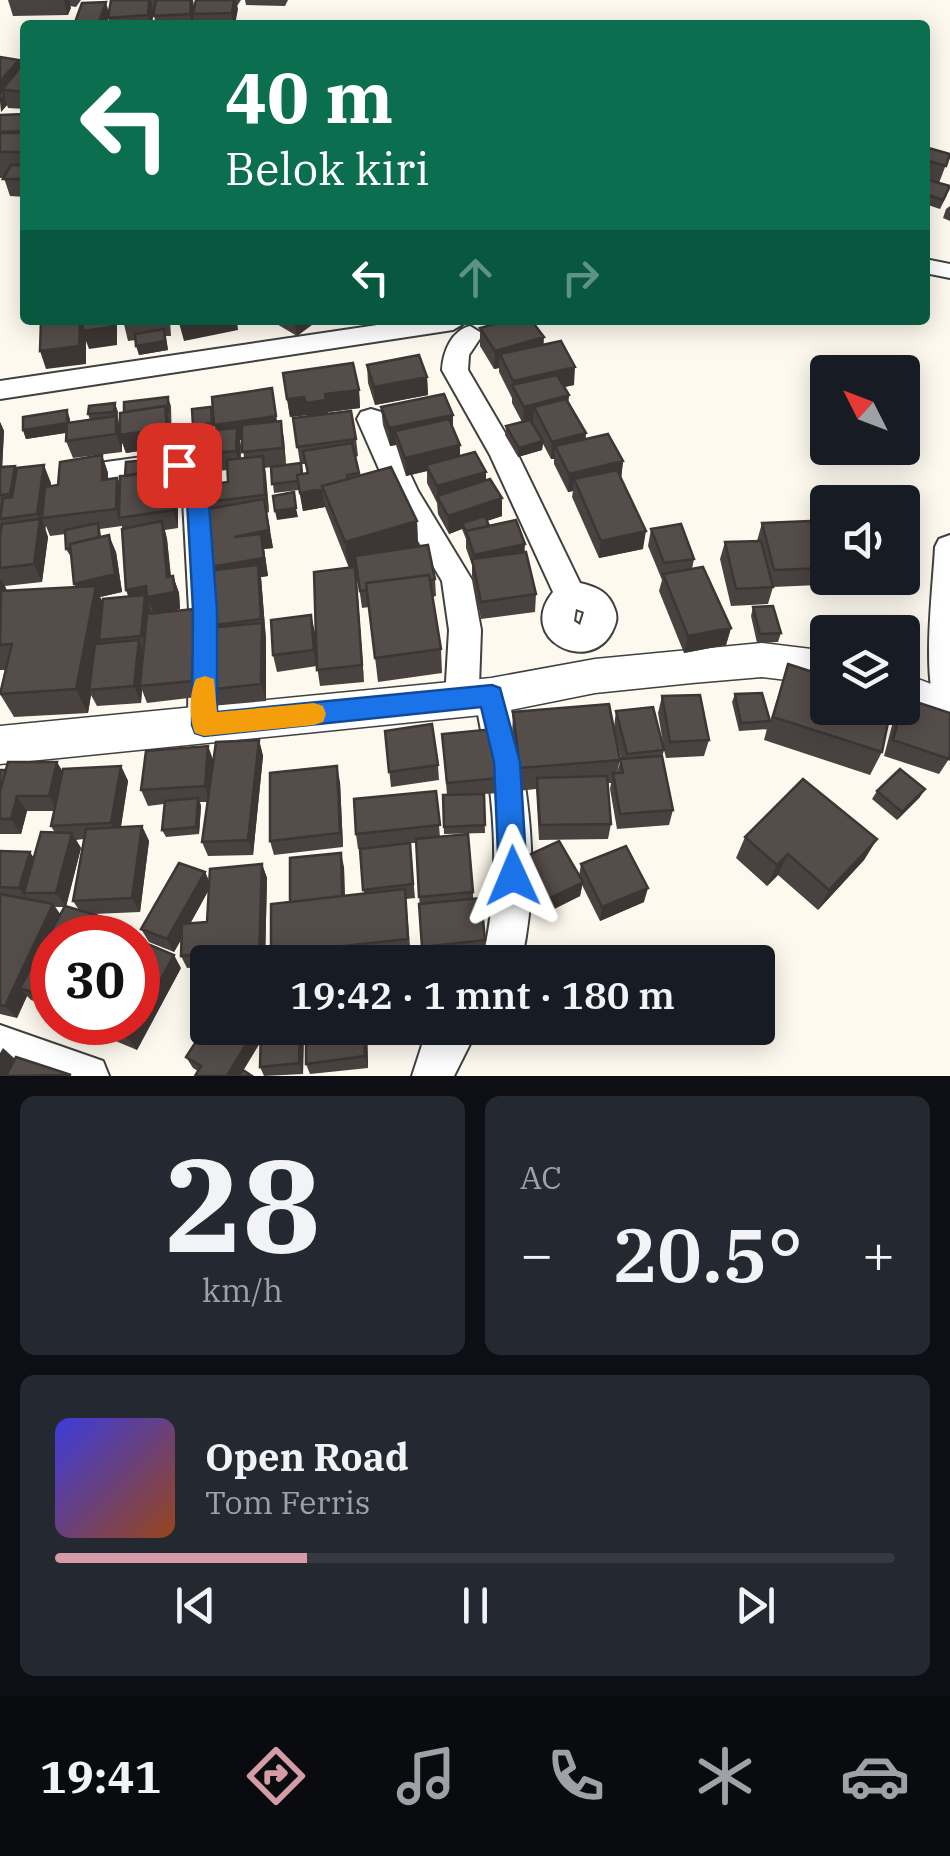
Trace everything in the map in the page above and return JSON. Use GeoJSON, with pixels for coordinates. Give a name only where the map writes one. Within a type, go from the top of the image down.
{"type":"FeatureCollection","features":[{"type":"Feature","properties":{"kind":"street"},"geometry":{"type":"LineString","coordinates":[[0,390],[324,342],[467,328],[456,354],[455,370],[504,456],[572,598],[594,602],[603,619],[592,634],[588,657]]}},
{"type":"Feature","properties":{"kind":"street"},"geometry":{"type":"LineString","coordinates":[[371,418],[398,480],[457,580],[477,697],[507,762],[513,850],[507,945]]}},
{"type":"Feature","properties":{"kind":"street"},"geometry":{"type":"LineString","coordinates":[[100,473],[169,463],[188,469],[196,478],[205,610],[204,725]]}},
{"type":"Feature","properties":{"kind":"street"},"geometry":{"type":"LineString","coordinates":[[920,697],[950,706],[946,641],[950,546]]}},
{"type":"Feature","properties":{"kind":"street"},"geometry":{"type":"LineString","coordinates":[[0,745],[477,697],[588,657],[762,660],[810,666]]}},
{"type":"Feature","properties":{"kind":"street"},"geometry":{"type":"LineString","coordinates":[[433,1076],[447,1045]]}},
{"type":"Feature","properties":{"kind":"street"},"geometry":{"type":"LineString","coordinates":[[0,1046],[88,1076]]}},
{"type":"Feature","properties":{"kind":"building"},"geometry":{"type":"Polygon","coordinates":[[[111,0],[149,0],[148,15],[108,18],[111,0]]]}},
{"type":"Feature","properties":{"kind":"building"},"geometry":{"type":"Polygon","coordinates":[[[156,0],[191,0],[190,14],[153,16],[156,0]]]}},
{"type":"Feature","properties":{"kind":"building"},"geometry":{"type":"Polygon","coordinates":[[[196,0],[234,0],[232,13],[193,14],[196,0]]]}},
{"type":"Feature","properties":{"kind":"building"},"geometry":{"type":"Polygon","coordinates":[[[106,2],[100,20],[76,20],[82,3],[106,2]]]}},
{"type":"Feature","properties":{"kind":"building"},"geometry":{"type":"Polygon","coordinates":[[[0,57],[19,60],[0,81],[0,57]]]}},
{"type":"Feature","properties":{"kind":"building"},"geometry":{"type":"Polygon","coordinates":[[[20,68],[20,92],[2,90],[20,68]]]}},
{"type":"Feature","properties":{"kind":"building"},"geometry":{"type":"Polygon","coordinates":[[[20,114],[20,131],[0,132],[0,115],[20,114]]]}},
{"type":"Feature","properties":{"kind":"building"},"geometry":{"type":"Polygon","coordinates":[[[0,133],[20,133],[20,152],[0,152],[0,133]]]}},
{"type":"Feature","properties":{"kind":"building"},"geometry":{"type":"Polygon","coordinates":[[[930,148],[950,154],[946,166],[930,161],[930,148]]]}},
{"type":"Feature","properties":{"kind":"building"},"geometry":{"type":"Polygon","coordinates":[[[11,165],[20,165],[20,179],[3,179],[11,165]]]}},
{"type":"Feature","properties":{"kind":"building"},"geometry":{"type":"Polygon","coordinates":[[[930,180],[950,186],[943,200],[930,196],[930,180]]]}},
{"type":"Feature","properties":{"kind":"building"},"geometry":{"type":"Polygon","coordinates":[[[41,325],[80,325],[79,346],[40,351],[41,325]]]}},
{"type":"Feature","properties":{"kind":"building"},"geometry":{"type":"Polygon","coordinates":[[[83,325],[111,325],[111,327],[83,331],[83,325]]]}},
{"type":"Feature","properties":{"kind":"building"},"geometry":{"type":"Polygon","coordinates":[[[535,325],[544,337],[495,351],[480,328],[535,325]]]}},
{"type":"Feature","properties":{"kind":"building"},"geometry":{"type":"Polygon","coordinates":[[[164,329],[165,341],[136,346],[135,334],[164,329]]]}},
{"type":"Feature","properties":{"kind":"building"},"geometry":{"type":"Polygon","coordinates":[[[561,341],[575,367],[513,381],[500,354],[561,341]]]}},
{"type":"Feature","properties":{"kind":"building"},"geometry":{"type":"Polygon","coordinates":[[[419,355],[427,377],[374,387],[367,365],[419,355]]]}},
{"type":"Feature","properties":{"kind":"building"},"geometry":{"type":"Polygon","coordinates":[[[353,363],[359,390],[325,394],[326,400],[306,403],[304,397],[287,399],[283,373],[353,363]]]}},
{"type":"Feature","properties":{"kind":"building"},"geometry":{"type":"Polygon","coordinates":[[[557,375],[569,395],[524,407],[512,385],[557,375]]]}},
{"type":"Feature","properties":{"kind":"building"},"geometry":{"type":"Polygon","coordinates":[[[272,388],[276,416],[214,425],[212,397],[272,388]]]}},
{"type":"Feature","properties":{"kind":"building"},"geometry":{"type":"Polygon","coordinates":[[[444,394],[453,415],[389,428],[381,407],[444,394]]]}},
{"type":"Feature","properties":{"kind":"building"},"geometry":{"type":"Polygon","coordinates":[[[168,397],[168,413],[165,406],[124,412],[124,402],[168,397]]]}},
{"type":"Feature","properties":{"kind":"building"},"geometry":{"type":"Polygon","coordinates":[[[566,399],[586,433],[552,442],[534,407],[566,399]]]}},
{"type":"Feature","properties":{"kind":"building"},"geometry":{"type":"Polygon","coordinates":[[[115,403],[114,412],[88,414],[89,406],[115,403]]]}},
{"type":"Feature","properties":{"kind":"building"},"geometry":{"type":"Polygon","coordinates":[[[165,406],[167,428],[120,435],[120,413],[165,406]]]}},
{"type":"Feature","properties":{"kind":"building"},"geometry":{"type":"Polygon","coordinates":[[[211,407],[212,423],[193,426],[192,409],[211,407]]]}},
{"type":"Feature","properties":{"kind":"building"},"geometry":{"type":"Polygon","coordinates":[[[67,410],[67,423],[23,430],[23,417],[67,410]]]}},
{"type":"Feature","properties":{"kind":"building"},"geometry":{"type":"Polygon","coordinates":[[[351,411],[356,439],[297,447],[293,418],[351,411]]]}},
{"type":"Feature","properties":{"kind":"building"},"geometry":{"type":"Polygon","coordinates":[[[116,416],[116,434],[66,441],[67,423],[116,416]]]}},
{"type":"Feature","properties":{"kind":"building"},"geometry":{"type":"Polygon","coordinates":[[[449,419],[460,445],[405,458],[395,431],[449,419]]]}},
{"type":"Feature","properties":{"kind":"building"},"geometry":{"type":"Polygon","coordinates":[[[530,420],[543,441],[519,448],[506,426],[530,420]]]}},
{"type":"Feature","properties":{"kind":"building"},"geometry":{"type":"Polygon","coordinates":[[[281,421],[283,448],[242,452],[242,425],[281,421]]]}},
{"type":"Feature","properties":{"kind":"building"},"geometry":{"type":"Polygon","coordinates":[[[237,428],[236,451],[191,455],[192,432],[237,428]]]}},
{"type":"Feature","properties":{"kind":"building"},"geometry":{"type":"Polygon","coordinates":[[[608,434],[623,461],[569,474],[555,446],[608,434]]]}},
{"type":"Feature","properties":{"kind":"building"},"geometry":{"type":"Polygon","coordinates":[[[352,443],[359,473],[322,486],[323,489],[300,493],[297,475],[308,473],[303,451],[352,443]]]}},
{"type":"Feature","properties":{"kind":"building"},"geometry":{"type":"Polygon","coordinates":[[[475,452],[486,472],[437,486],[426,465],[475,452]]]}},
{"type":"Feature","properties":{"kind":"building"},"geometry":{"type":"Polygon","coordinates":[[[102,455],[102,480],[117,478],[116,509],[42,518],[45,487],[58,485],[60,462],[102,455]]]}},
{"type":"Feature","properties":{"kind":"building"},"geometry":{"type":"Polygon","coordinates":[[[263,456],[265,495],[198,503],[198,486],[228,482],[227,460],[263,456]]]}},
{"type":"Feature","properties":{"kind":"building"},"geometry":{"type":"Polygon","coordinates":[[[170,458],[169,470],[125,476],[126,462],[170,458]]]}},
{"type":"Feature","properties":{"kind":"building"},"geometry":{"type":"Polygon","coordinates":[[[301,463],[298,481],[272,484],[271,467],[301,463]]]}},
{"type":"Feature","properties":{"kind":"building"},"geometry":{"type":"Polygon","coordinates":[[[44,465],[37,514],[0,519],[3,498],[12,497],[17,468],[44,465]]]}},
{"type":"Feature","properties":{"kind":"building"},"geometry":{"type":"Polygon","coordinates":[[[15,466],[10,494],[0,495],[0,467],[15,466]]]}},
{"type":"Feature","properties":{"kind":"building"},"geometry":{"type":"Polygon","coordinates":[[[391,467],[417,521],[345,542],[322,486],[391,467]]]}},
{"type":"Feature","properties":{"kind":"building"},"geometry":{"type":"Polygon","coordinates":[[[172,469],[173,510],[119,518],[120,476],[172,469]]]}},
{"type":"Feature","properties":{"kind":"building"},"geometry":{"type":"Polygon","coordinates":[[[617,470],[646,531],[601,541],[574,479],[617,470]]]}},
{"type":"Feature","properties":{"kind":"building"},"geometry":{"type":"Polygon","coordinates":[[[490,479],[502,498],[448,516],[437,496],[490,479]]]}},
{"type":"Feature","properties":{"kind":"building"},"geometry":{"type":"Polygon","coordinates":[[[294,492],[296,508],[275,511],[273,496],[294,492]]]}},
{"type":"Feature","properties":{"kind":"building"},"geometry":{"type":"Polygon","coordinates":[[[264,499],[269,530],[234,537],[261,534],[264,558],[205,568],[202,510],[264,499]]]}},
{"type":"Feature","properties":{"kind":"building"},"geometry":{"type":"Polygon","coordinates":[[[485,516],[489,526],[466,531],[462,523],[485,516]]]}},
{"type":"Feature","properties":{"kind":"building"},"geometry":{"type":"Polygon","coordinates":[[[40,519],[34,564],[0,568],[2,524],[40,519]]]}},
{"type":"Feature","properties":{"kind":"building"},"geometry":{"type":"Polygon","coordinates":[[[516,520],[525,544],[474,555],[466,531],[516,520]]]}},
{"type":"Feature","properties":{"kind":"building"},"geometry":{"type":"Polygon","coordinates":[[[162,521],[167,577],[173,576],[175,592],[147,597],[146,586],[126,590],[122,529],[162,521]]]}},
{"type":"Feature","properties":{"kind":"building"},"geometry":{"type":"Polygon","coordinates":[[[810,521],[810,569],[774,570],[762,523],[810,521]]]}},
{"type":"Feature","properties":{"kind":"building"},"geometry":{"type":"Polygon","coordinates":[[[98,523],[99,537],[70,544],[66,549],[65,530],[98,523]]]}},
{"type":"Feature","properties":{"kind":"building"},"geometry":{"type":"Polygon","coordinates":[[[681,524],[694,559],[664,563],[651,529],[681,524]]]}},
{"type":"Feature","properties":{"kind":"building"},"geometry":{"type":"Polygon","coordinates":[[[109,535],[115,574],[74,584],[70,544],[109,535]]]}},
{"type":"Feature","properties":{"kind":"building"},"geometry":{"type":"Polygon","coordinates":[[[761,541],[773,587],[736,589],[725,542],[761,541]]]}},
{"type":"Feature","properties":{"kind":"building"},"geometry":{"type":"Polygon","coordinates":[[[428,545],[435,579],[430,580],[429,575],[366,583],[367,590],[360,591],[355,556],[428,545]]]}},
{"type":"Feature","properties":{"kind":"building"},"geometry":{"type":"Polygon","coordinates":[[[526,552],[536,594],[481,602],[472,559],[526,552]]]}},
{"type":"Feature","properties":{"kind":"building"},"geometry":{"type":"Polygon","coordinates":[[[258,565],[261,619],[207,626],[206,571],[258,565]]]}},
{"type":"Feature","properties":{"kind":"building"},"geometry":{"type":"Polygon","coordinates":[[[355,567],[362,665],[317,670],[314,572],[355,567]]]}},
{"type":"Feature","properties":{"kind":"building"},"geometry":{"type":"Polygon","coordinates":[[[703,567],[731,628],[688,636],[663,574],[703,567]]]}},
{"type":"Feature","properties":{"kind":"building"},"geometry":{"type":"Polygon","coordinates":[[[429,575],[441,649],[375,658],[366,583],[429,575]]]}},
{"type":"Feature","properties":{"kind":"building"},"geometry":{"type":"Polygon","coordinates":[[[96,586],[76,689],[0,694],[12,644],[0,645],[1,591],[96,586]]]}},
{"type":"Feature","properties":{"kind":"building"},"geometry":{"type":"Polygon","coordinates":[[[145,595],[141,636],[99,640],[103,599],[145,595]]]}},
{"type":"Feature","properties":{"kind":"building"},"geometry":{"type":"Polygon","coordinates":[[[773,606],[781,633],[760,634],[753,607],[773,606]]]}},
{"type":"Feature","properties":{"kind":"building"},"geometry":{"type":"Polygon","coordinates":[[[195,609],[192,681],[140,686],[147,614],[195,609]]]}},
{"type":"Feature","properties":{"kind":"building"},"geometry":{"type":"Polygon","coordinates":[[[311,615],[314,650],[273,655],[271,620],[311,615]]]}},
{"type":"Feature","properties":{"kind":"building"},"geometry":{"type":"Polygon","coordinates":[[[262,623],[261,684],[206,690],[208,628],[262,623]]]}},
{"type":"Feature","properties":{"kind":"building"},"geometry":{"type":"Polygon","coordinates":[[[139,640],[134,686],[89,690],[95,644],[139,640]]]}},
{"type":"Feature","properties":{"kind":"building"},"geometry":{"type":"Polygon","coordinates":[[[788,664],[810,671],[810,725],[888,725],[882,752],[773,717],[788,664]]]}},
{"type":"Feature","properties":{"kind":"building"},"geometry":{"type":"Polygon","coordinates":[[[762,693],[770,721],[741,723],[735,694],[762,693]]]}},
{"type":"Feature","properties":{"kind":"building"},"geometry":{"type":"Polygon","coordinates":[[[700,695],[709,740],[670,742],[662,696],[700,695]]]}},
{"type":"Feature","properties":{"kind":"building"},"geometry":{"type":"Polygon","coordinates":[[[920,703],[950,713],[949,759],[893,740],[897,725],[920,725],[920,703]]]}},
{"type":"Feature","properties":{"kind":"building"},"geometry":{"type":"Polygon","coordinates":[[[609,704],[620,760],[520,768],[513,712],[609,704]]]}},
{"type":"Feature","properties":{"kind":"building"},"geometry":{"type":"Polygon","coordinates":[[[653,707],[664,750],[627,754],[616,711],[653,707]]]}},
{"type":"Feature","properties":{"kind":"building"},"geometry":{"type":"Polygon","coordinates":[[[432,724],[438,765],[389,772],[385,731],[432,724]]]}},
{"type":"Feature","properties":{"kind":"building"},"geometry":{"type":"Polygon","coordinates":[[[494,729],[500,778],[447,783],[442,734],[494,729]]]}},
{"type":"Feature","properties":{"kind":"building"},"geometry":{"type":"Polygon","coordinates":[[[259,740],[248,840],[202,842],[216,742],[259,740]]]}},
{"type":"Feature","properties":{"kind":"building"},"geometry":{"type":"Polygon","coordinates":[[[208,746],[205,786],[141,790],[146,751],[208,746]]]}},
{"type":"Feature","properties":{"kind":"building"},"geometry":{"type":"Polygon","coordinates":[[[662,756],[673,810],[620,814],[613,773],[623,773],[620,759],[662,756]]]}},
{"type":"Feature","properties":{"kind":"building"},"geometry":{"type":"Polygon","coordinates":[[[8,762],[57,762],[49,796],[17,796],[11,819],[0,819],[0,791],[8,762]]]}},
{"type":"Feature","properties":{"kind":"building"},"geometry":{"type":"Polygon","coordinates":[[[121,766],[111,823],[51,826],[63,769],[121,766]]]}},
{"type":"Feature","properties":{"kind":"building"},"geometry":{"type":"Polygon","coordinates":[[[337,766],[340,833],[270,841],[270,773],[337,766]]]}},
{"type":"Feature","properties":{"kind":"building"},"geometry":{"type":"Polygon","coordinates":[[[900,769],[925,789],[902,812],[877,791],[900,769]]]}},
{"type":"Feature","properties":{"kind":"building"},"geometry":{"type":"Polygon","coordinates":[[[0,770],[6,770],[0,791],[0,770]]]}},
{"type":"Feature","properties":{"kind":"building"},"geometry":{"type":"Polygon","coordinates":[[[607,776],[611,824],[540,825],[537,778],[607,776]]]}},
{"type":"Feature","properties":{"kind":"building"},"geometry":{"type":"Polygon","coordinates":[[[803,779],[877,839],[829,890],[788,854],[777,865],[745,837],[803,779]]]}},
{"type":"Feature","properties":{"kind":"building"},"geometry":{"type":"Polygon","coordinates":[[[436,791],[440,825],[356,834],[354,799],[436,791]]]}},
{"type":"Feature","properties":{"kind":"building"},"geometry":{"type":"Polygon","coordinates":[[[484,794],[485,825],[444,827],[443,795],[484,794]]]}},
{"type":"Feature","properties":{"kind":"building"},"geometry":{"type":"Polygon","coordinates":[[[198,798],[196,827],[162,830],[165,801],[198,798]]]}},
{"type":"Feature","properties":{"kind":"building"},"geometry":{"type":"Polygon","coordinates":[[[142,826],[132,898],[73,901],[86,829],[142,826]]]}},
{"type":"Feature","properties":{"kind":"building"},"geometry":{"type":"Polygon","coordinates":[[[41,832],[72,833],[56,893],[24,893],[41,832]]]}},
{"type":"Feature","properties":{"kind":"building"},"geometry":{"type":"Polygon","coordinates":[[[468,834],[473,892],[419,897],[416,839],[468,834]]]}},
{"type":"Feature","properties":{"kind":"building"},"geometry":{"type":"Polygon","coordinates":[[[559,841],[583,882],[542,902],[520,859],[559,841]]]}},
{"type":"Feature","properties":{"kind":"building"},"geometry":{"type":"Polygon","coordinates":[[[410,843],[413,884],[363,890],[360,849],[410,843]]]}},
{"type":"Feature","properties":{"kind":"building"},"geometry":{"type":"Polygon","coordinates":[[[626,846],[648,888],[602,907],[581,864],[626,846]]]}},
{"type":"Feature","properties":{"kind":"building"},"geometry":{"type":"Polygon","coordinates":[[[0,851],[30,852],[19,888],[0,887],[0,851]]]}},
{"type":"Feature","properties":{"kind":"building"},"geometry":{"type":"Polygon","coordinates":[[[341,853],[342,896],[290,902],[290,858],[341,853]]]}},
{"type":"Feature","properties":{"kind":"building"},"geometry":{"type":"Polygon","coordinates":[[[179,863],[205,872],[167,939],[160,936],[160,915],[149,915],[179,863]]]}},
{"type":"Feature","properties":{"kind":"building"},"geometry":{"type":"Polygon","coordinates":[[[262,864],[259,945],[190,945],[190,955],[181,956],[182,924],[207,922],[210,869],[262,864]]]}},
{"type":"Feature","properties":{"kind":"building"},"geometry":{"type":"Polygon","coordinates":[[[405,889],[408,939],[353,945],[271,945],[271,904],[405,889]]]}},
{"type":"Feature","properties":{"kind":"building"},"geometry":{"type":"Polygon","coordinates":[[[0,894],[53,904],[48,915],[30,915],[30,953],[5,1006],[0,1005],[0,894]]]}},
{"type":"Feature","properties":{"kind":"building"},"geometry":{"type":"Polygon","coordinates":[[[481,898],[485,940],[422,945],[419,904],[481,898]]]}},
{"type":"Feature","properties":{"kind":"building"},"geometry":{"type":"Polygon","coordinates":[[[65,906],[95,915],[60,915],[65,906]]]}},
{"type":"Feature","properties":{"kind":"building"},"geometry":{"type":"Polygon","coordinates":[[[160,949],[174,955],[160,981],[160,949]]]}},
{"type":"Feature","properties":{"kind":"building"},"geometry":{"type":"Polygon","coordinates":[[[30,970],[30,991],[20,988],[30,970]]]}},
{"type":"Feature","properties":{"kind":"building"},"geometry":{"type":"Polygon","coordinates":[[[194,1045],[246,1045],[227,1076],[195,1076],[201,1066],[186,1057],[194,1045]]]}},
{"type":"Feature","properties":{"kind":"building"},"geometry":{"type":"Polygon","coordinates":[[[261,1045],[300,1045],[299,1063],[260,1067],[261,1045]]]}},
{"type":"Feature","properties":{"kind":"building"},"geometry":{"type":"Polygon","coordinates":[[[306,1045],[365,1045],[365,1056],[306,1064],[306,1045]]]}},
{"type":"Feature","properties":{"kind":"building"},"geometry":{"type":"Polygon","coordinates":[[[16,1057],[71,1075],[6,1076],[16,1057]]]}},
{"type":"Feature","properties":{"kind":"slow traffic"},"geometry":{"type":"LineString","coordinates":[[205,687],[204,725],[314,714]]}},
{"type":"Feature","properties":{"kind":"route"},"geometry":{"type":"LineString","coordinates":[[179,465],[196,478],[205,610],[204,725],[492,696],[507,762],[513,876]]}}]}
